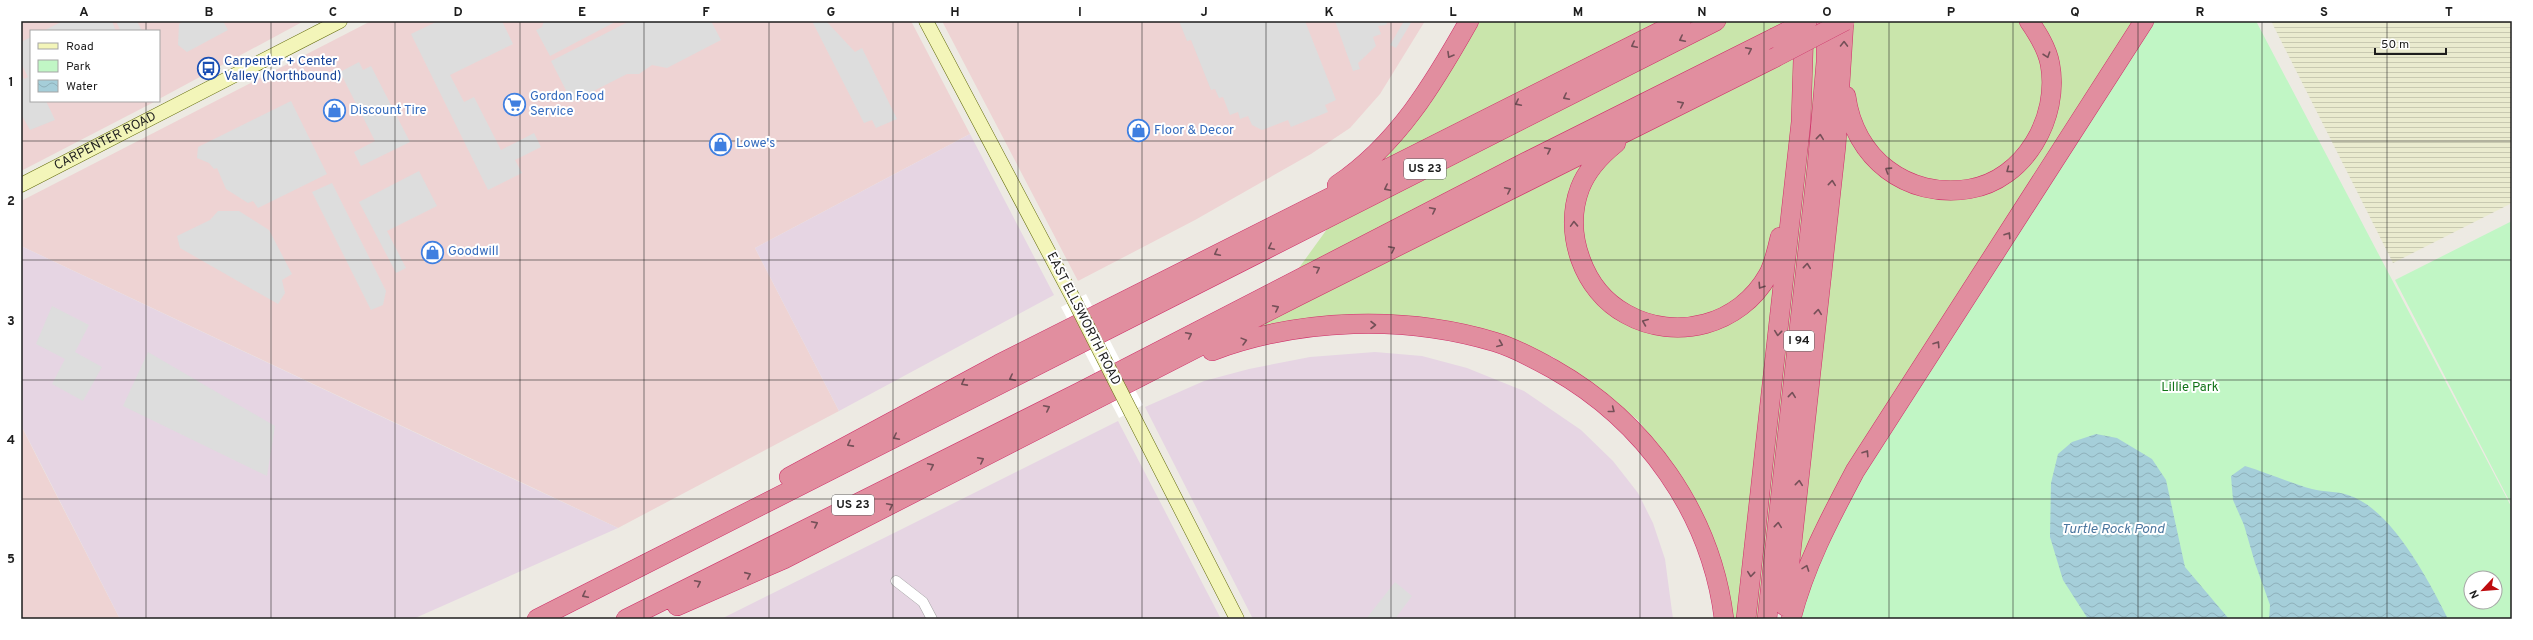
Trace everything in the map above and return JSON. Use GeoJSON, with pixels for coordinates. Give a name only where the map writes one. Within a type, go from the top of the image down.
{"type":"FeatureCollection","features":[{"type":"Feature","properties":{"kind":"highway"},"geometry":{"type":"LineString","coordinates":[[1290,217],[1347,178],[1402,127],[1428,92],[1469,21]]}},
{"type":"Feature","properties":{"kind":"highway"},"geometry":{"type":"LineString","coordinates":[[620,577],[682,534],[999,364],[1682,21]]}},
{"type":"Feature","properties":{"kind":"highway","name":"US 23"},"geometry":{"type":"LineString","coordinates":[[537,619],[1716,21]]}},
{"type":"Feature","properties":{"kind":"highway","name":"US 23"},"geometry":{"type":"LineString","coordinates":[[626,619],[1080,392],[1526,162],[1806,21]]}},
{"type":"Feature","properties":{"kind":"highway","name":"I 94"},"geometry":{"type":"LineString","coordinates":[[1746,619],[1801,122],[1806,21]]}},
{"type":"Feature","properties":{"kind":"highway","name":"I 94"},"geometry":{"type":"LineString","coordinates":[[1767,619],[1817,167],[1826,62],[1826,21]]}},
{"type":"Feature","properties":{"kind":"highway"},"geometry":{"type":"LineString","coordinates":[[649,619],[784,559],[1845,21]]}},
{"type":"Feature","properties":{"kind":"highway"},"geometry":{"type":"LineString","coordinates":[[1784,619],[1836,146],[1843,67],[1845,21]]}},
{"type":"Feature","properties":{"kind":"highway"},"geometry":{"type":"LineString","coordinates":[[1843,67],[1848,107],[1854,129],[1863,146],[1881,166],[1903,180],[1926,188],[1945,191],[1970,189],[2007,173],[2033,146],[2044,126],[2050,108],[2053,87],[2050,63],[2042,41],[2029,21]]}},
{"type":"Feature","properties":{"kind":"highway"},"geometry":{"type":"LineString","coordinates":[[1791,619],[1807,566],[1820,535],[1855,471],[2144,21]]}},
{"type":"Feature","properties":{"kind":"highway"},"geometry":{"type":"LineString","coordinates":[[1646,121],[1608,150],[1593,165],[1580,188],[1574,216],[1575,238],[1581,262],[1592,282],[1607,300],[1626,314],[1653,325],[1678,328],[1704,325],[1724,317],[1744,305],[1757,292],[1769,274],[1793,197]]}},
{"type":"Feature","properties":{"kind":"highway"},"geometry":{"type":"LineString","coordinates":[[1154,371],[1223,347],[1259,337],[1294,330],[1346,324],[1410,325],[1458,332],[1504,346],[1538,361],[1577,383],[1622,418],[1655,455],[1683,496],[1704,542],[1720,593],[1724,619]]}},
{"type":"Feature","properties":{"kind":"main road","name":"CARPENTER ROAD"},"geometry":{"type":"LineString","coordinates":[[21,185],[340,21]]}},
{"type":"Feature","properties":{"kind":"main road","name":"EAST ELLSWORTH ROAD"},"geometry":{"type":"LineString","coordinates":[[926,21],[1074,300],[1237,619]]}},
{"type":"Feature","properties":{"kind":"street"},"geometry":{"type":"LineString","coordinates":[[896,581],[923,602],[932,619]]}},
{"type":"Feature","properties":{"kind":"shaded area"},"geometry":{"type":"Polygon","coordinates":[[[21,21],[304,21],[160,98],[160,30],[30,30],[30,102],[154,102],[21,171],[21,21]]]}},
{"type":"Feature","properties":{"kind":"shaded area"},"geometry":{"type":"Polygon","coordinates":[[[63,21],[112,21],[116,30],[45,30],[63,21]]]}},
{"type":"Feature","properties":{"kind":"shaded area"},"geometry":{"type":"Polygon","coordinates":[[[116,21],[137,21],[142,30],[120,30],[116,21]]]}},
{"type":"Feature","properties":{"kind":"shaded area"},"geometry":{"type":"Polygon","coordinates":[[[184,21],[223,21],[228,30],[187,52],[178,45],[179,24],[184,21]]]}},
{"type":"Feature","properties":{"kind":"shaded area"},"geometry":{"type":"Polygon","coordinates":[[[371,21],[911,21],[970,134],[755,248],[839,411],[618,528],[21,246],[21,201],[371,21]]]}},
{"type":"Feature","properties":{"kind":"shaded area"},"geometry":{"type":"Polygon","coordinates":[[[438,21],[502,21],[513,44],[450,75],[464,102],[474,97],[501,150],[534,133],[541,147],[515,160],[522,173],[488,190],[411,34],[438,21]]]}},
{"type":"Feature","properties":{"kind":"shaded area"},"geometry":{"type":"Polygon","coordinates":[[[544,21],[617,21],[550,56],[536,30],[542,27],[544,21]]]}},
{"type":"Feature","properties":{"kind":"shaded area"},"geometry":{"type":"Polygon","coordinates":[[[630,21],[711,21],[721,40],[667,68],[652,65],[639,74],[627,74],[572,102],[551,61],[630,21]]]}},
{"type":"Feature","properties":{"kind":"shaded area"},"geometry":{"type":"Polygon","coordinates":[[[812,21],[826,21],[855,52],[862,48],[897,119],[876,128],[872,120],[864,123],[812,21]]]}},
{"type":"Feature","properties":{"kind":"shaded area"},"geometry":{"type":"Polygon","coordinates":[[[942,21],[1425,21],[1380,94],[1350,128],[1311,154],[1195,220],[1078,281],[942,21]]]}},
{"type":"Feature","properties":{"kind":"shaded area"},"geometry":{"type":"Polygon","coordinates":[[[1179,21],[1305,21],[1336,100],[1325,105],[1328,112],[1291,127],[1288,120],[1262,130],[1252,125],[1248,116],[1240,119],[1238,112],[1230,115],[1223,97],[1219,98],[1215,89],[1211,90],[1191,40],[1187,41],[1179,21]]]}},
{"type":"Feature","properties":{"kind":"shaded area"},"geometry":{"type":"Polygon","coordinates":[[[1335,21],[1388,21],[1386,25],[1378,26],[1381,34],[1373,37],[1376,46],[1358,63],[1360,69],[1353,71],[1335,21]]]}},
{"type":"Feature","properties":{"kind":"shaded area"},"geometry":{"type":"Polygon","coordinates":[[[1404,21],[1412,21],[1396,48],[1390,45],[1404,21]]]}},
{"type":"Feature","properties":{"kind":"shaded area"},"geometry":{"type":"Polygon","coordinates":[[[30,38],[30,102],[46,102],[55,120],[30,130],[21,114],[21,72],[24,79],[28,77],[21,63],[21,42],[30,38]]]}},
{"type":"Feature","properties":{"kind":"shaded area"},"geometry":{"type":"Polygon","coordinates":[[[359,62],[363,70],[371,66],[410,142],[361,166],[354,152],[375,141],[340,72],[359,62]]]}},
{"type":"Feature","properties":{"kind":"shaded area"},"geometry":{"type":"Polygon","coordinates":[[[291,101],[327,174],[258,208],[253,201],[248,203],[226,189],[217,168],[214,169],[209,163],[197,158],[198,147],[291,101]]]}},
{"type":"Feature","properties":{"kind":"shaded area"},"geometry":{"type":"Polygon","coordinates":[[[970,134],[1054,295],[839,411],[755,248],[970,134]]]}},
{"type":"Feature","properties":{"kind":"shaded area"},"geometry":{"type":"Polygon","coordinates":[[[419,171],[437,206],[387,231],[406,268],[396,273],[359,202],[419,171]]]}},
{"type":"Feature","properties":{"kind":"shaded area"},"geometry":{"type":"Polygon","coordinates":[[[332,183],[386,291],[383,305],[371,310],[312,192],[332,183]]]}},
{"type":"Feature","properties":{"kind":"shaded area"},"geometry":{"type":"Polygon","coordinates":[[[218,211],[239,211],[269,230],[292,274],[282,280],[285,293],[278,304],[180,248],[177,236],[210,220],[218,211]]]}},
{"type":"Feature","properties":{"kind":"shaded area"},"geometry":{"type":"Polygon","coordinates":[[[21,246],[618,528],[413,619],[120,619],[21,425],[21,246]]]}},
{"type":"Feature","properties":{"kind":"shaded area"},"geometry":{"type":"Polygon","coordinates":[[[52,306],[89,325],[75,352],[102,367],[83,401],[52,384],[65,359],[36,344],[52,306]]]}},
{"type":"Feature","properties":{"kind":"shaded area"},"geometry":{"type":"Polygon","coordinates":[[[148,352],[275,426],[267,476],[123,406],[148,352]]]}},
{"type":"Feature","properties":{"kind":"shaded area"},"geometry":{"type":"Polygon","coordinates":[[[1375,352],[1422,356],[1467,368],[1524,391],[1581,430],[1613,461],[1638,493],[1653,523],[1665,559],[1673,619],[1253,619],[1145,407],[1204,381],[1249,369],[1310,357],[1375,352]]]}},
{"type":"Feature","properties":{"kind":"shaded area"},"geometry":{"type":"Polygon","coordinates":[[[1118,421],[1221,619],[721,619],[894,533],[1118,421]]]}},
{"type":"Feature","properties":{"kind":"shaded area"},"geometry":{"type":"Polygon","coordinates":[[[21,425],[41,465],[120,619],[21,619],[21,425]]]}},
{"type":"Feature","properties":{"kind":"shaded area"},"geometry":{"type":"Polygon","coordinates":[[[1395,582],[1412,596],[1395,619],[1366,619],[1395,582]]]}},
{"type":"Feature","properties":{"kind":"green space"},"geometry":{"type":"Polygon","coordinates":[[[1478,21],[2134,21],[1800,567],[1757,619],[1731,619],[1725,579],[1694,496],[1638,420],[1553,357],[1458,325],[1254,330],[1372,167],[1430,104],[1478,21]]]}},
{"type":"Feature","properties":{"kind":"green space","name":"Lillie Park"},"geometry":{"type":"Polygon","coordinates":[[[2150,21],[2256,21],[2512,508],[2512,619],[1794,619],[1827,531],[2150,21]]]}},
{"type":"Feature","properties":{"kind":"green space"},"geometry":{"type":"Polygon","coordinates":[[[2271,21],[2512,21],[2512,203],[2393,263],[2271,21]]]}},
{"type":"Feature","properties":{"kind":"green space"},"geometry":{"type":"Polygon","coordinates":[[[2512,221],[2512,506],[2395,280],[2512,221]]]}},
{"type":"Feature","properties":{"kind":"water","name":"Turtle Rock Pond"},"geometry":{"type":"Polygon","coordinates":[[[2096,434],[2117,438],[2152,459],[2166,480],[2185,567],[2229,619],[2088,619],[2063,580],[2050,537],[2051,483],[2058,454],[2072,442],[2096,434]]]}},
{"type":"Feature","properties":{"kind":"water"},"geometry":{"type":"Polygon","coordinates":[[[2245,466],[2312,489],[2348,495],[2364,503],[2394,530],[2419,566],[2448,619],[2269,619],[2270,605],[2255,563],[2244,525],[2233,500],[2231,476],[2245,466]]]}},
{"type":"Feature","properties":{"kind":"pier"},"geometry":{"type":"Polygon","coordinates":[[[1086,294],[1143,405],[1119,418],[1061,307],[1086,294]]]}},
{"type":"Feature","properties":{"kind":"place","name":"Carpenter + Center Valley (Northbound)"},"geometry":{"type":"Point","coordinates":[208,69]}},
{"type":"Feature","properties":{"kind":"place","name":"Gordon Food Service"},"geometry":{"type":"Point","coordinates":[514,104]}},
{"type":"Feature","properties":{"kind":"place","name":"Discount Tire"},"geometry":{"type":"Point","coordinates":[334,111]}},
{"type":"Feature","properties":{"kind":"place","name":"Floor & Decor"},"geometry":{"type":"Point","coordinates":[1139,131]}},
{"type":"Feature","properties":{"kind":"place","name":"Lowe's"},"geometry":{"type":"Point","coordinates":[721,144]}},
{"type":"Feature","properties":{"kind":"place","name":"Goodwill"},"geometry":{"type":"Point","coordinates":[433,252]}}]}
